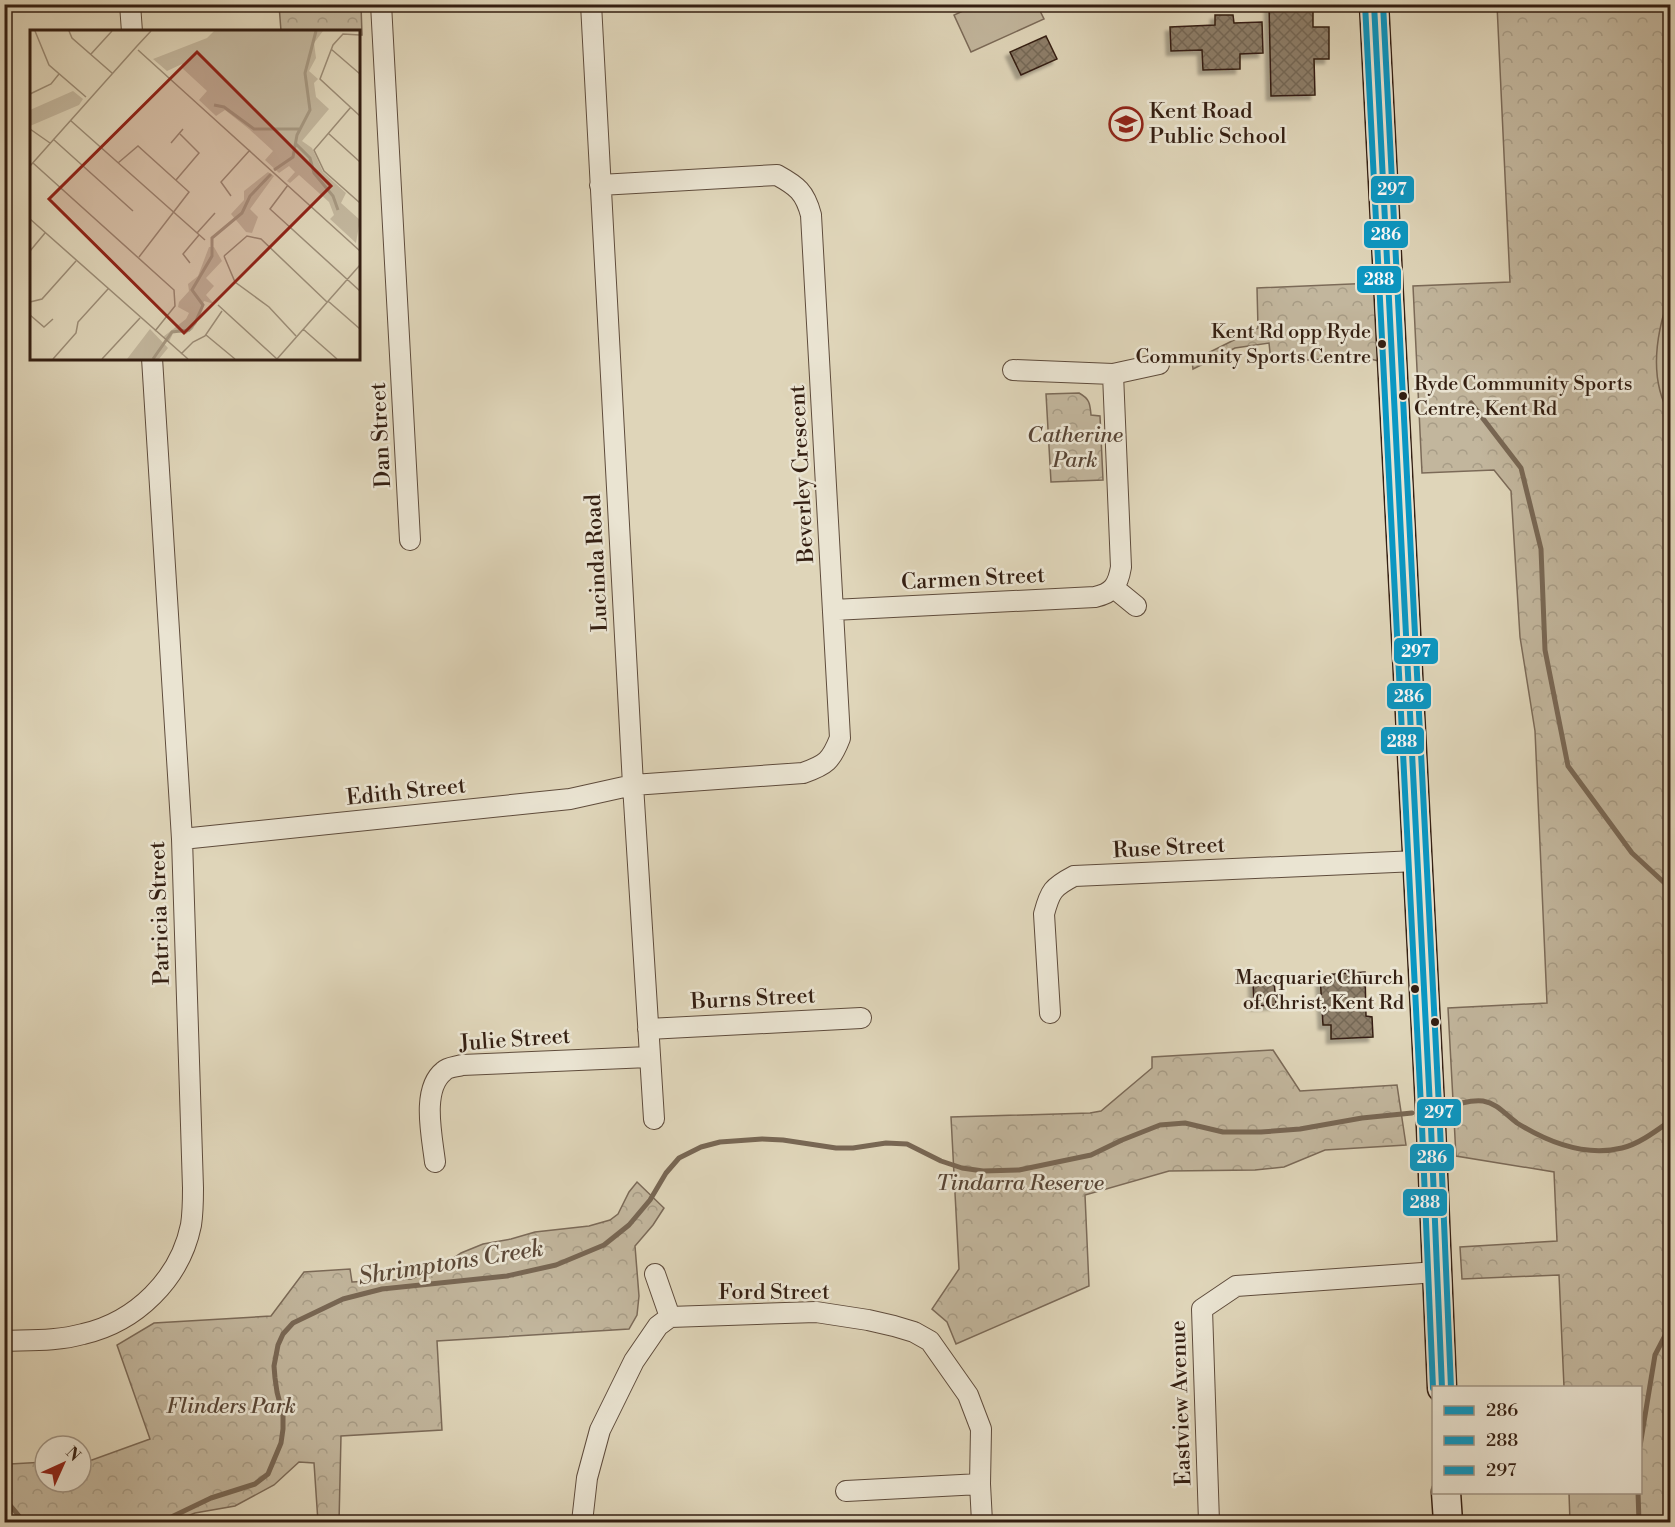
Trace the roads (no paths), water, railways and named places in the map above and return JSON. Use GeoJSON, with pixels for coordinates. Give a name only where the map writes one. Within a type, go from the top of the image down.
{"type":"FeatureCollection","features":[{"type":"Feature","properties":{"kind":"street"},"geometry":{"type":"LineString","coordinates":[[130,4],[132,30]]}},
{"type":"Feature","properties":{"kind":"street","name":"Dan Street"},"geometry":{"type":"LineString","coordinates":[[381,4],[411,540]]}},
{"type":"Feature","properties":{"kind":"street","name":"Lucinda Road"},"geometry":{"type":"LineString","coordinates":[[591,4],[633,785],[654,1119]]}},
{"type":"Feature","properties":{"kind":"street"},"geometry":{"type":"LineString","coordinates":[[1374,4],[1442,1386]]}},
{"type":"Feature","properties":{"kind":"street","name":"Beverley Crescent"},"geometry":{"type":"LineString","coordinates":[[600,185],[777,175],[793,184],[806,198],[812,215],[840,738],[834,753],[821,766],[803,773],[633,785]]}},
{"type":"Feature","properties":{"kind":"street","name":"Patricia Street"},"geometry":{"type":"LineString","coordinates":[[4,1341],[80,1335],[107,1327],[126,1317],[148,1300],[178,1262],[188,1235],[192,1215],[182,839],[152,360]]}},
{"type":"Feature","properties":{"kind":"street"},"geometry":{"type":"LineString","coordinates":[[1013,370],[1113,374],[1159,364]]}},
{"type":"Feature","properties":{"kind":"street"},"geometry":{"type":"LineString","coordinates":[[1113,374],[1120,567],[1119,578],[1114,588],[1136,606]]}},
{"type":"Feature","properties":{"kind":"street","name":"Carmen Street"},"geometry":{"type":"LineString","coordinates":[[833,610],[1095,597],[1114,588]]}},
{"type":"Feature","properties":{"kind":"street","name":"Edith Street"},"geometry":{"type":"LineString","coordinates":[[182,839],[570,799],[633,785]]}},
{"type":"Feature","properties":{"kind":"street","name":"Ruse Street"},"geometry":{"type":"LineString","coordinates":[[1050,1013],[1044,914],[1048,899],[1056,885],[1074,876],[1417,861]]}},
{"type":"Feature","properties":{"kind":"street","name":"Burns Street"},"geometry":{"type":"LineString","coordinates":[[648,1029],[861,1018]]}},
{"type":"Feature","properties":{"kind":"street","name":"Julie Street"},"geometry":{"type":"LineString","coordinates":[[435,1162],[430,1116],[431,1088],[444,1070],[462,1065],[649,1057]]}},
{"type":"Feature","properties":{"kind":"street","name":"Eastview Avenue"},"geometry":{"type":"LineString","coordinates":[[1209,1522],[1202,1309],[1236,1286],[1437,1272]]}},
{"type":"Feature","properties":{"kind":"street"},"geometry":{"type":"LineString","coordinates":[[582,1522],[587,1478],[600,1430],[634,1361],[658,1326],[670,1317],[655,1275]]}},
{"type":"Feature","properties":{"kind":"street","name":"Ford Street"},"geometry":{"type":"LineString","coordinates":[[670,1317],[816,1312],[868,1320],[914,1332],[930,1341],[968,1395],[981,1429],[982,1522]]}},
{"type":"Feature","properties":{"kind":"street"},"geometry":{"type":"LineString","coordinates":[[846,1491],[980,1484]]}},
{"type":"Feature","properties":{"kind":"street"},"geometry":{"type":"LineString","coordinates":[[1446,1494],[1448,1522]]}},
{"type":"Feature","properties":{"kind":"waterway"},"geometry":{"type":"LineString","coordinates":[[1471,403],[1521,468],[1541,549],[1545,650],[1568,766],[1632,853],[1670,888]]}},
{"type":"Feature","properties":{"kind":"waterway","name":"Shrimptons Creek"},"geometry":{"type":"LineString","coordinates":[[1447,1109],[1469,1102],[1488,1102],[1517,1123],[1542,1137],[1568,1146],[1594,1151],[1635,1144],[1670,1121]]}},
{"type":"Feature","properties":{"kind":"waterway","name":"Shrimptons Creek"},"geometry":{"type":"LineString","coordinates":[[161,1522],[211,1498],[255,1484],[268,1474],[281,1443],[283,1429],[283,1415],[274,1366],[278,1345],[283,1334],[293,1323],[343,1299],[382,1289],[507,1276],[556,1265],[604,1245],[629,1225],[650,1200],[666,1173],[679,1158],[701,1147],[720,1142],[762,1139],[836,1148],[886,1143],[907,1144],[941,1161],[962,1168],[983,1171],[1019,1170],[1091,1155],[1160,1125],[1185,1123],[1223,1132],[1261,1132],[1300,1129],[1362,1118],[1412,1113]]}},
{"type":"Feature","properties":{"kind":"waterway"},"geometry":{"type":"LineString","coordinates":[[1642,1434],[1655,1355],[1670,1326]]}},
{"type":"Feature","properties":{"kind":"waterway"},"geometry":{"type":"LineString","coordinates":[[1638,1494],[1639,1522]]}},
{"type":"Feature","properties":{"kind":"waterway","name":"Shrimptons Creek"},"geometry":{"type":"LineString","coordinates":[[4,1498],[24,1522]]}},
{"type":"Feature","properties":{"kind":"place","name":"Kent Road Public School"},"geometry":{"type":"Point","coordinates":[1126,124]}},
{"type":"Feature","properties":{"kind":"place","name":"Kent Rd opp Ryde Community Sports Centre"},"geometry":{"type":"Point","coordinates":[1382,344]}},
{"type":"Feature","properties":{"kind":"place","name":"Ryde Community Sports Centre, Kent Rd"},"geometry":{"type":"Point","coordinates":[1403,396]}},
{"type":"Feature","properties":{"kind":"place","name":"Macquarie Church of Christ, Kent Rd"},"geometry":{"type":"Point","coordinates":[1415,989]}},
{"type":"Feature","properties":{"kind":"park label","name":"Catherine Park"},"geometry":{"type":"Point","coordinates":[1075,448]}},
{"type":"Feature","properties":{"kind":"park label","name":"Tindarra Reserve"},"geometry":{"type":"Point","coordinates":[1020,1183]}},
{"type":"Feature","properties":{"kind":"park label","name":"Flinders Park"},"geometry":{"type":"Point","coordinates":[231,1406]}}]}
